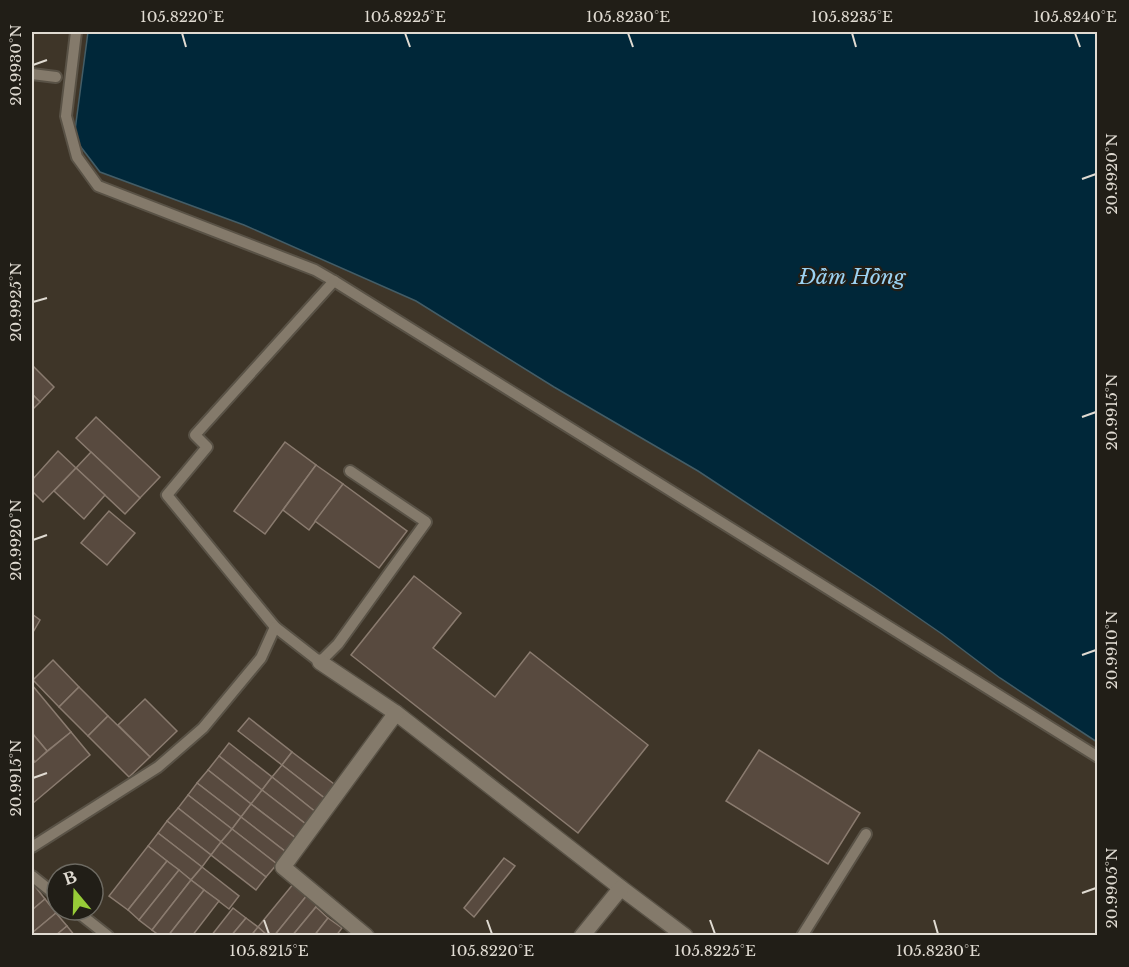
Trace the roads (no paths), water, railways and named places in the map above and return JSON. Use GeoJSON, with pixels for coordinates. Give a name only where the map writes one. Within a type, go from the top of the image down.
{"type":"FeatureCollection","features":[{"type":"Feature","properties":{"kind":"street"},"geometry":{"type":"LineString","coordinates":[[320,662],[396,713],[685,936]]}},
{"type":"Feature","properties":{"kind":"street"},"geometry":{"type":"LineString","coordinates":[[366,936],[283,867],[396,713]]}},
{"type":"Feature","properties":{"kind":"street"},"geometry":{"type":"LineString","coordinates":[[582,936],[621,888]]}},
{"type":"Feature","properties":{"kind":"lane"},"geometry":{"type":"LineString","coordinates":[[76,32],[66,116],[77,157],[98,186],[315,270],[334,280],[1098,757]]}},
{"type":"Feature","properties":{"kind":"lane"},"geometry":{"type":"LineString","coordinates":[[32,74],[56,77]]}},
{"type":"Feature","properties":{"kind":"lane"},"geometry":{"type":"LineString","coordinates":[[334,280],[195,435],[207,447],[167,495],[275,627],[320,662],[338,644],[426,522],[350,471]]}},
{"type":"Feature","properties":{"kind":"lane"},"geometry":{"type":"LineString","coordinates":[[32,847],[158,767],[203,728],[261,658],[275,627]]}},
{"type":"Feature","properties":{"kind":"lane"},"geometry":{"type":"LineString","coordinates":[[802,936],[866,834]]}},
{"type":"Feature","properties":{"kind":"lane"},"geometry":{"type":"LineString","coordinates":[[32,876],[45,886]]}},
{"type":"Feature","properties":{"kind":"lane"},"geometry":{"type":"LineString","coordinates":[[90,922],[108,936]]}},
{"type":"Feature","properties":{"kind":"water","name":"Đầm Hồng"},"geometry":{"type":"Polygon","coordinates":[[[88,32],[1097,32],[1097,742],[1000,678],[874,587],[698,471],[554,387],[416,301],[244,225],[100,172],[74,138],[88,32]]]}}]}
